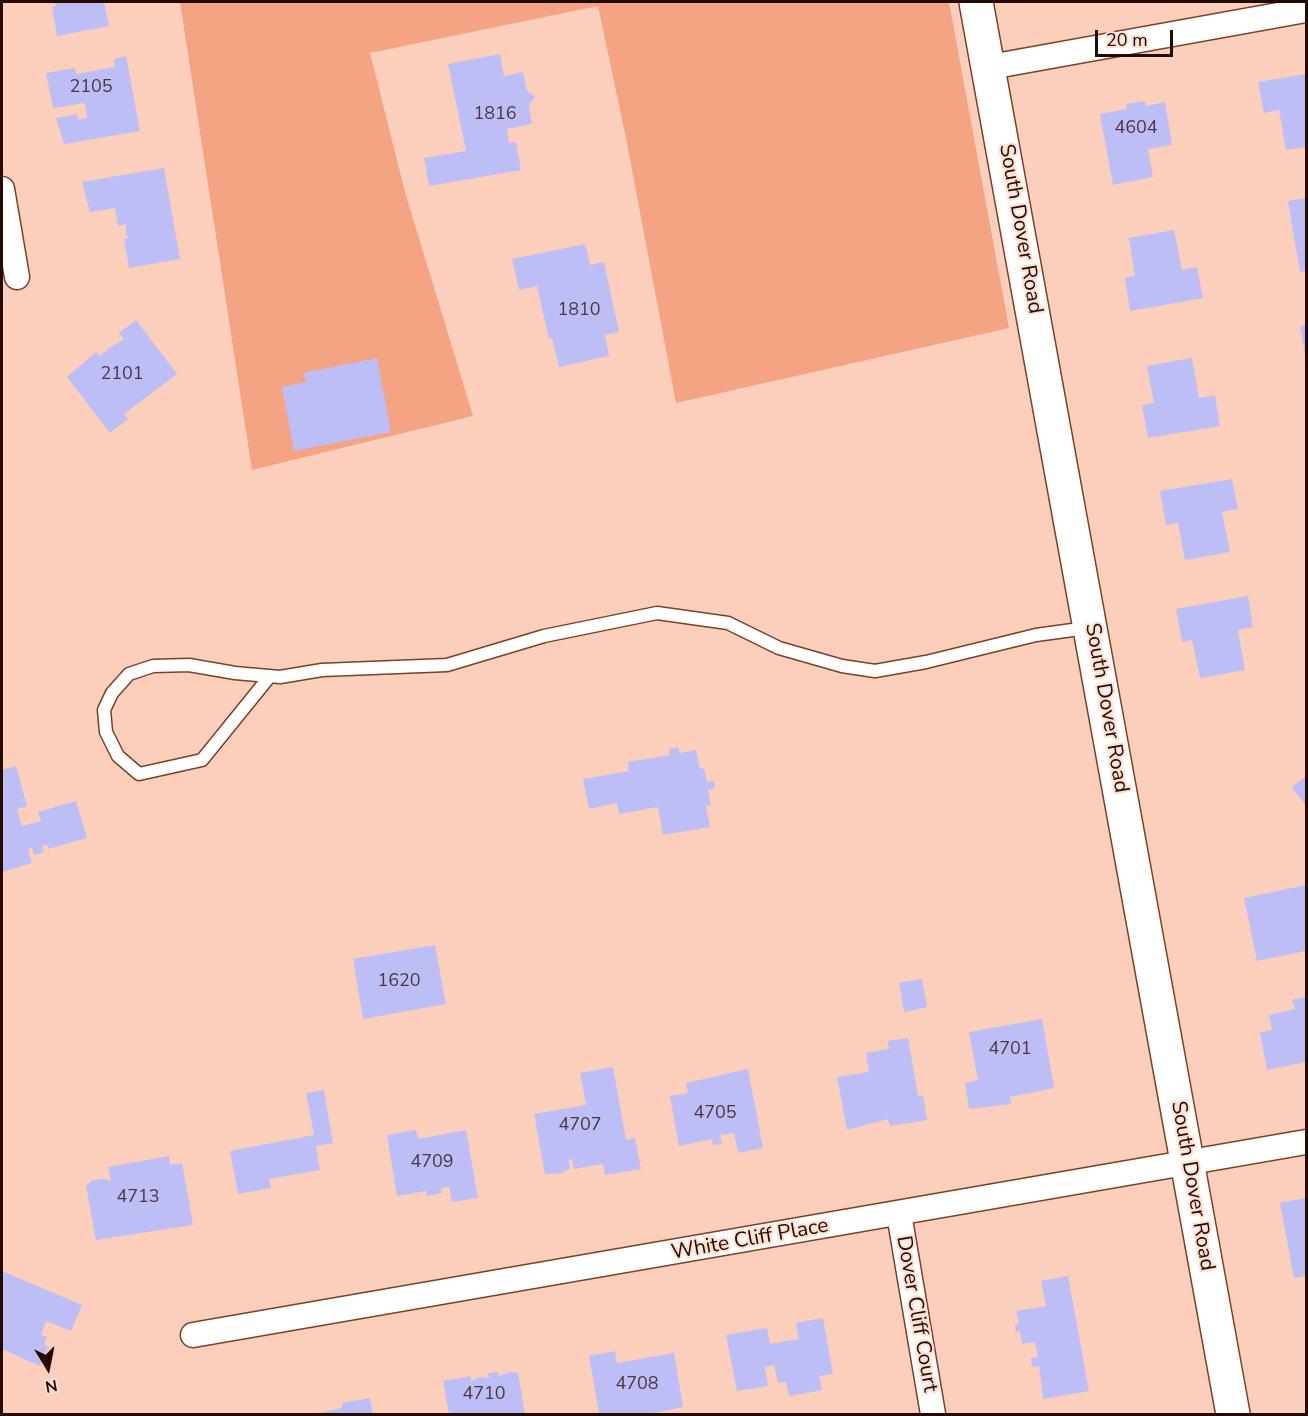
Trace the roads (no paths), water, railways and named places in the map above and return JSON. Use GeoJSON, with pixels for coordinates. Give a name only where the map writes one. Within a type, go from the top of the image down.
{"type":"FeatureCollection","features":[{"type":"Feature","properties":{"kind":"street","name":"South Dover Road"},"geometry":{"type":"LineString","coordinates":[[976,2],[990,67],[1233,1414]]}},
{"type":"Feature","properties":{"kind":"street"},"geometry":{"type":"LineString","coordinates":[[990,67],[1306,10]]}},
{"type":"Feature","properties":{"kind":"street"},"geometry":{"type":"LineString","coordinates":[[2,189],[17,277]]}},
{"type":"Feature","properties":{"kind":"street","name":"White Cliff Place"},"geometry":{"type":"LineString","coordinates":[[193,1335],[1306,1142]]}},
{"type":"Feature","properties":{"kind":"street","name":"Dover Cliff Court"},"geometry":{"type":"LineString","coordinates":[[899,1214],[933,1414]]}},
{"type":"Feature","properties":{"kind":"lane"},"geometry":{"type":"LineString","coordinates":[[270,676],[202,760],[139,774],[118,756],[106,732],[104,710],[112,693],[129,675],[153,666],[189,665],[270,676],[322,670],[447,665],[544,636],[657,613],[728,623],[779,648],[842,666],[875,671],[926,662],[1036,635],[1091,627]]}}]}
